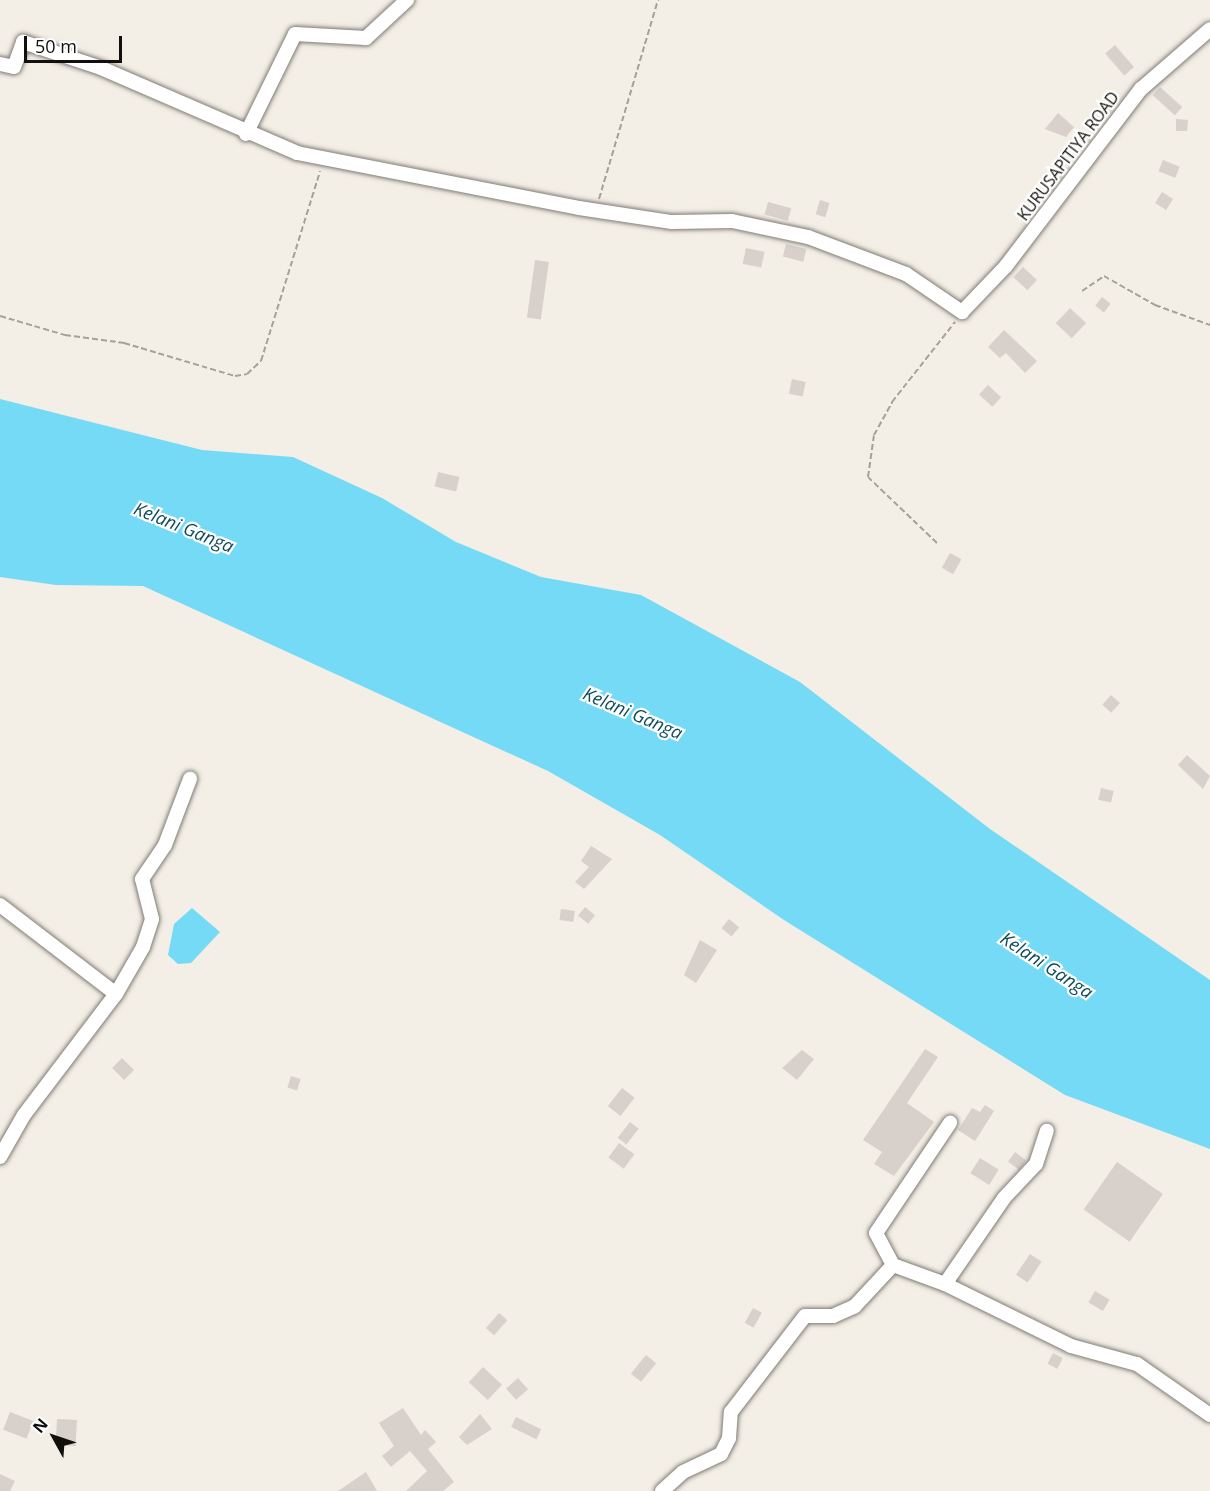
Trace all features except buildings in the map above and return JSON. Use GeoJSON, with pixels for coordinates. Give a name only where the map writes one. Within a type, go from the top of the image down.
{"type":"FeatureCollection","features":[{"type":"Feature","properties":{"kind":"street"},"geometry":{"type":"LineString","coordinates":[[246,134],[295,34],[366,38],[407,0]]}},
{"type":"Feature","properties":{"kind":"street","name":"KURUSAPITIYA ROAD"},"geometry":{"type":"LineString","coordinates":[[962,312],[1006,266],[1141,89],[1210,30]]}},
{"type":"Feature","properties":{"kind":"street"},"geometry":{"type":"LineString","coordinates":[[0,64],[14,67],[23,42],[47,49],[246,134],[324,157],[579,208],[672,222],[732,221],[808,237],[906,274],[962,312]]}},
{"type":"Feature","properties":{"kind":"street"},"geometry":{"type":"LineString","coordinates":[[0,1157],[24,1115],[116,994],[143,947],[152,919],[142,879],[165,845],[190,779]]}},
{"type":"Feature","properties":{"kind":"street"},"geometry":{"type":"LineString","coordinates":[[0,905],[116,994]]}},
{"type":"Feature","properties":{"kind":"street"},"geometry":{"type":"LineString","coordinates":[[950,1122],[876,1233],[893,1265],[945,1284],[1071,1346],[1137,1364],[1210,1415]]}},
{"type":"Feature","properties":{"kind":"street"},"geometry":{"type":"LineString","coordinates":[[945,1284],[1004,1198],[1035,1164],[1047,1131]]}},
{"type":"Feature","properties":{"kind":"street"},"geometry":{"type":"LineString","coordinates":[[662,1491],[683,1472],[721,1454],[729,1438],[731,1412],[805,1316],[833,1316],[855,1306],[893,1265]]}},
{"type":"Feature","properties":{"kind":"path"},"geometry":{"type":"LineString","coordinates":[[596,207],[658,0]]}},
{"type":"Feature","properties":{"kind":"path"},"geometry":{"type":"LineString","coordinates":[[0,316],[65,335],[124,343],[235,376],[248,374],[261,361],[324,157]]}},
{"type":"Feature","properties":{"kind":"path"},"geometry":{"type":"LineString","coordinates":[[1082,291],[1104,276],[1155,305],[1210,325]]}},
{"type":"Feature","properties":{"kind":"path"},"geometry":{"type":"LineString","coordinates":[[937,543],[868,477],[874,435],[892,402],[962,312]]}},
{"type":"Feature","properties":{"kind":"water","name":"Kelani Ganga"},"geometry":{"type":"Polygon","coordinates":[[[0,399],[202,450],[293,457],[382,498],[456,542],[541,577],[641,595],[800,682],[990,829],[1210,980],[1210,1149],[1065,1095],[784,920],[660,835],[548,771],[143,586],[56,585],[0,577],[0,399]]]}},
{"type":"Feature","properties":{"kind":"water"},"geometry":{"type":"Polygon","coordinates":[[[192,908],[220,932],[191,963],[178,964],[168,955],[174,924],[192,908]]]}}]}
